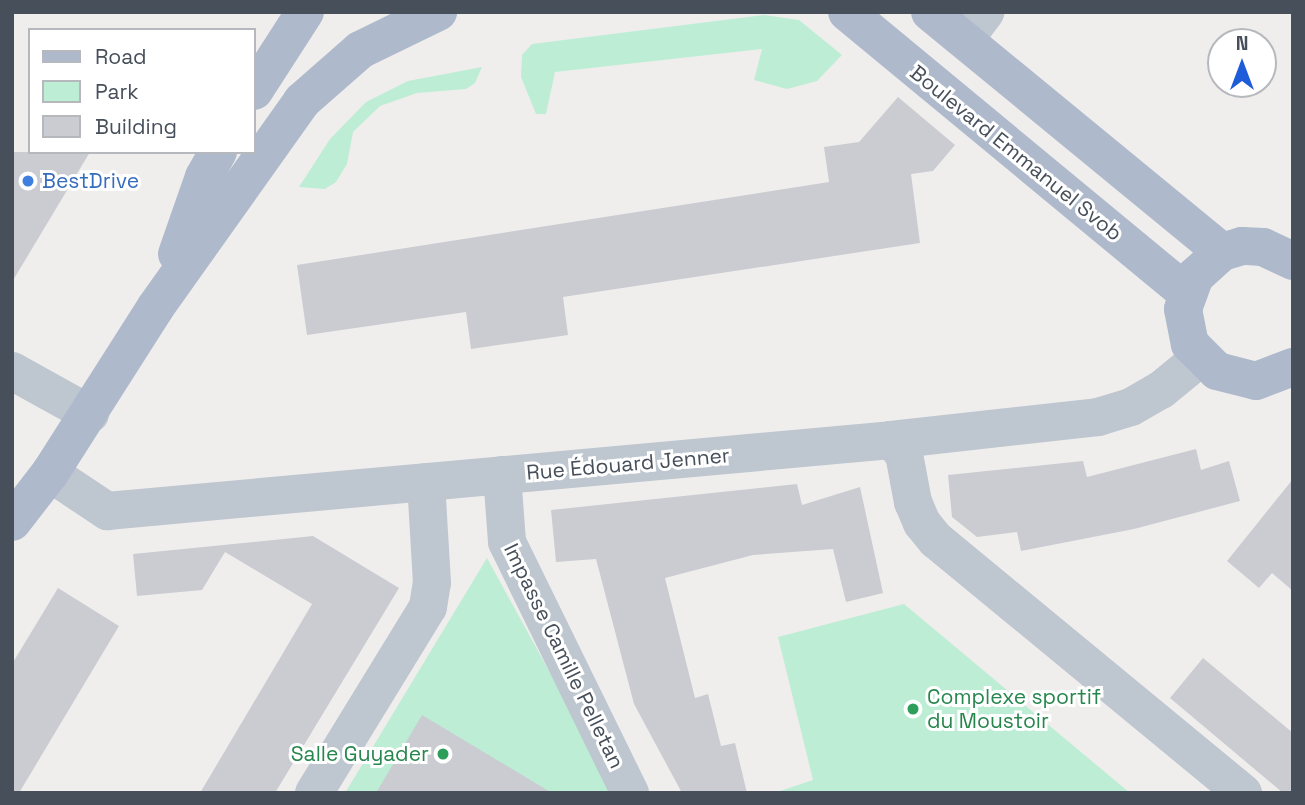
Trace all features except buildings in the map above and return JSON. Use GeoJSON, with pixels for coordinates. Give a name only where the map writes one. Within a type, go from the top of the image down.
{"type":"FeatureCollection","features":[{"type":"Feature","properties":{"kind":"main road"},"geometry":{"type":"LineString","coordinates":[[256,88],[305,12]]}},
{"type":"Feature","properties":{"kind":"main road","name":"Boulevard Emmanuel Svob"},"geometry":{"type":"LineString","coordinates":[[847,12],[1186,292]]}},
{"type":"Feature","properties":{"kind":"main road"},"geometry":{"type":"LineString","coordinates":[[930,12],[964,21],[1222,252]]}},
{"type":"Feature","properties":{"kind":"main road"},"geometry":{"type":"LineString","coordinates":[[12,522],[50,473],[90,414],[155,308],[302,101],[360,50],[442,13]]}},
{"type":"Feature","properties":{"kind":"main road"},"geometry":{"type":"LineString","coordinates":[[155,308],[204,177],[217,154]]}},
{"type":"Feature","properties":{"kind":"main road"},"geometry":{"type":"LineString","coordinates":[[1287,377],[1236,379],[1200,358],[1185,327],[1186,292],[1201,269],[1222,252],[1242,246],[1263,247],[1293,261]]}},
{"type":"Feature","properties":{"kind":"street","name":"Rue Édouard Jenner"},"geometry":{"type":"LineString","coordinates":[[50,473],[107,511],[891,440],[1098,417],[1151,396],[1200,358]]}},
{"type":"Feature","properties":{"kind":"street"},"geometry":{"type":"LineString","coordinates":[[12,371],[90,414]]}},
{"type":"Feature","properties":{"kind":"street"},"geometry":{"type":"LineString","coordinates":[[891,440],[904,454],[913,502],[922,523],[936,540],[1243,793]]}},
{"type":"Feature","properties":{"kind":"street","name":"Impasse Camille Pelletan"},"geometry":{"type":"LineString","coordinates":[[502,475],[508,542],[630,793]]}},
{"type":"Feature","properties":{"kind":"street"},"geometry":{"type":"LineString","coordinates":[[314,793],[428,607],[432,583],[426,482]]}},
{"type":"Feature","properties":{"kind":"green space"},"geometry":{"type":"Polygon","coordinates":[[[764,15],[799,20],[842,55],[817,81],[787,89],[754,80],[762,49],[555,72],[546,114],[536,114],[521,77],[522,55],[532,44],[764,15]]]}},
{"type":"Feature","properties":{"kind":"green space"},"geometry":{"type":"Polygon","coordinates":[[[482,67],[475,83],[466,89],[417,93],[380,106],[353,132],[347,164],[336,182],[325,189],[299,187],[330,139],[366,102],[408,81],[482,67]]]}},
{"type":"Feature","properties":{"kind":"green space"},"geometry":{"type":"Polygon","coordinates":[[[487,558],[616,793],[345,793],[487,558]]]}},
{"type":"Feature","properties":{"kind":"green space","name":"Complexe sportif du Moustoir"},"geometry":{"type":"Polygon","coordinates":[[[904,604],[1130,793],[774,793],[813,780],[778,637],[904,604]]]}},
{"type":"Feature","properties":{"kind":"place","name":"BestDrive"},"geometry":{"type":"Point","coordinates":[28,181]}},
{"type":"Feature","properties":{"kind":"place","name":"Complexe sportif du Moustoir"},"geometry":{"type":"Point","coordinates":[913,709]}},
{"type":"Feature","properties":{"kind":"place","name":"Salle Guyader"},"geometry":{"type":"Point","coordinates":[443,754]}}]}
